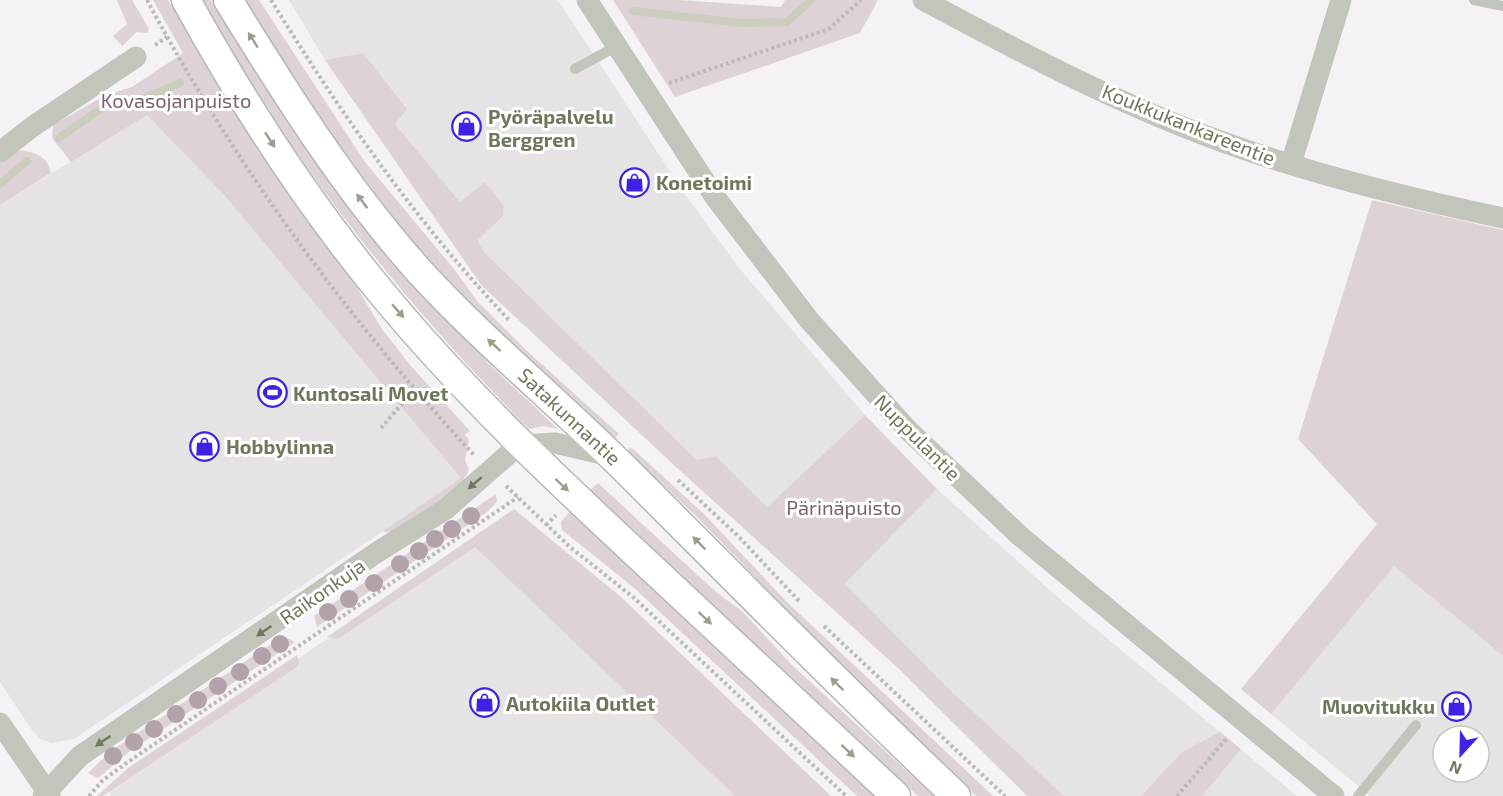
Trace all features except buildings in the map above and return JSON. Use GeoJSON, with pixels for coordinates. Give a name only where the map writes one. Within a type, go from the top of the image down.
{"type":"FeatureCollection","features":[{"type":"Feature","properties":{"kind":"main road"},"geometry":{"type":"LineString","coordinates":[[186,0],[230,77],[294,177],[380,291],[519,445],[896,796]]}},
{"type":"Feature","properties":{"kind":"main road","name":"Satakunnantie"},"geometry":{"type":"LineString","coordinates":[[228,0],[338,169],[411,261],[455,309],[613,457],[834,681],[956,796]]}},
{"type":"Feature","properties":{"kind":"street","name":"Nuppulantie"},"geometry":{"type":"LineString","coordinates":[[587,0],[715,197],[809,321],[908,430],[1020,536],[1334,796]]}},
{"type":"Feature","properties":{"kind":"street","name":"Koukkukankareentie"},"geometry":{"type":"LineString","coordinates":[[924,0],[988,35],[1116,97],[1222,142],[1353,184],[1503,218]]}},
{"type":"Feature","properties":{"kind":"street"},"geometry":{"type":"LineString","coordinates":[[1291,164],[1341,0]]}},
{"type":"Feature","properties":{"kind":"street"},"geometry":{"type":"LineString","coordinates":[[0,152],[32,127],[136,57]]}},
{"type":"Feature","properties":{"kind":"street"},"geometry":{"type":"LineString","coordinates":[[519,445],[555,443],[613,457]]}},
{"type":"Feature","properties":{"kind":"street","name":"Raikonkuja"},"geometry":{"type":"LineString","coordinates":[[46,795],[81,756],[376,553],[446,509],[519,445]]}},
{"type":"Feature","properties":{"kind":"street"},"geometry":{"type":"LineString","coordinates":[[0,723],[46,795]]}},
{"type":"Feature","properties":{"kind":"lane"},"geometry":{"type":"LineString","coordinates":[[1474,0],[1503,6]]}},
{"type":"Feature","properties":{"kind":"lane"},"geometry":{"type":"LineString","coordinates":[[576,69],[617,46]]}},
{"type":"Feature","properties":{"kind":"lane"},"geometry":{"type":"LineString","coordinates":[[1358,796],[1416,725]]}},
{"type":"Feature","properties":{"kind":"path"},"geometry":{"type":"LineString","coordinates":[[147,0],[262,193],[414,390],[474,455]]}},
{"type":"Feature","properties":{"kind":"path"},"geometry":{"type":"LineString","coordinates":[[271,0],[312,68],[383,170],[459,266],[514,326]]}},
{"type":"Feature","properties":{"kind":"path"},"geometry":{"type":"LineString","coordinates":[[647,91],[829,29],[861,0]]}},
{"type":"Feature","properties":{"kind":"path"},"geometry":{"type":"LineString","coordinates":[[381,428],[414,390]]}},
{"type":"Feature","properties":{"kind":"path"},"geometry":{"type":"LineString","coordinates":[[673,475],[739,537],[801,604]]}},
{"type":"Feature","properties":{"kind":"path"},"geometry":{"type":"LineString","coordinates":[[508,488],[570,547],[633,597],[846,796]]}},
{"type":"Feature","properties":{"kind":"path"},"geometry":{"type":"LineString","coordinates":[[89,796],[102,781],[125,764],[518,497]]}},
{"type":"Feature","properties":{"kind":"path"},"geometry":{"type":"LineString","coordinates":[[818,620],[1005,796]]}},
{"type":"Feature","properties":{"kind":"path"},"geometry":{"type":"LineString","coordinates":[[1178,796],[1242,720]]}},
{"type":"Feature","properties":{"kind":"shaded area"},"geometry":{"type":"Polygon","coordinates":[[[289,0],[558,0],[682,190],[739,268],[865,415],[767,507],[716,456],[697,460],[483,251],[478,240],[503,216],[504,207],[485,183],[460,203],[395,124],[363,53],[325,60],[289,0]]]}},
{"type":"Feature","properties":{"kind":"shaded area"},"geometry":{"type":"Polygon","coordinates":[[[147,115],[224,195],[462,478],[74,739],[52,743],[40,739],[32,730],[0,682],[0,205],[147,115]]]}},
{"type":"Feature","properties":{"kind":"shaded area"},"geometry":{"type":"Polygon","coordinates":[[[937,489],[1062,601],[1297,796],[1045,796],[845,584],[937,489]]]}},
{"type":"Feature","properties":{"kind":"shaded area"},"geometry":{"type":"Polygon","coordinates":[[[500,523],[770,796],[110,796],[111,784],[500,523]]]}},
{"type":"Feature","properties":{"kind":"shaded area"},"geometry":{"type":"Polygon","coordinates":[[[1394,565],[1503,656],[1503,796],[1370,796],[1271,714],[1394,565]]]}},
{"type":"Feature","properties":{"kind":"green space"},"geometry":{"type":"Polygon","coordinates":[[[117,0],[132,0],[149,29],[147,33],[137,32],[122,46],[113,36],[127,24],[117,0]]]}},
{"type":"Feature","properties":{"kind":"green space","name":"Kovasojanpuisto"},"geometry":{"type":"Polygon","coordinates":[[[153,0],[168,0],[258,144],[344,266],[382,329],[411,366],[470,431],[465,435],[469,440],[465,460],[469,470],[464,479],[446,497],[390,533],[383,531],[461,478],[224,195],[147,115],[71,162],[52,138],[53,125],[104,96],[132,87],[183,53],[153,0]]]}},
{"type":"Feature","properties":{"kind":"green space"},"geometry":{"type":"Polygon","coordinates":[[[201,0],[211,0],[288,123],[356,217],[489,364],[558,429],[544,426],[529,429],[436,330],[392,279],[350,226],[271,116],[201,0]]]}},
{"type":"Feature","properties":{"kind":"green space"},"geometry":{"type":"Polygon","coordinates":[[[243,0],[259,0],[365,162],[454,269],[478,302],[526,350],[619,434],[614,439],[484,319],[415,244],[338,142],[243,0]]]}},
{"type":"Feature","properties":{"kind":"green space"},"geometry":{"type":"Polygon","coordinates":[[[613,0],[679,0],[781,7],[785,0],[878,0],[860,33],[675,97],[613,0]]]}},
{"type":"Feature","properties":{"kind":"green space","name":"Pärinäpuisto"},"geometry":{"type":"Polygon","coordinates":[[[363,53],[407,109],[395,124],[460,202],[485,182],[504,206],[503,216],[478,240],[483,251],[697,460],[716,456],[767,507],[865,415],[937,489],[845,584],[951,691],[1064,796],[1027,796],[899,669],[676,467],[482,286],[325,60],[363,53]]]}},
{"type":"Feature","properties":{"kind":"green space"},"geometry":{"type":"Polygon","coordinates":[[[17,150],[39,156],[47,162],[51,173],[0,205],[0,163],[17,150]]]}},
{"type":"Feature","properties":{"kind":"green space"},"geometry":{"type":"Polygon","coordinates":[[[1372,200],[1503,230],[1503,656],[1394,566],[1271,714],[1241,689],[1377,524],[1298,439],[1372,200]]]}},
{"type":"Feature","properties":{"kind":"green space"},"geometry":{"type":"Polygon","coordinates":[[[631,447],[705,515],[787,602],[993,796],[976,796],[884,710],[697,517],[627,451],[631,447]]]}},
{"type":"Feature","properties":{"kind":"green space"},"geometry":{"type":"Polygon","coordinates":[[[598,483],[717,593],[742,611],[792,665],[934,796],[918,796],[590,490],[598,483]]]}},
{"type":"Feature","properties":{"kind":"green space"},"geometry":{"type":"Polygon","coordinates":[[[496,494],[497,502],[487,512],[317,627],[314,616],[496,494]]]}},
{"type":"Feature","properties":{"kind":"green space"},"geometry":{"type":"Polygon","coordinates":[[[514,509],[621,597],[831,796],[735,796],[475,547],[338,639],[327,637],[514,509]]]}},
{"type":"Feature","properties":{"kind":"green space"},"geometry":{"type":"Polygon","coordinates":[[[571,510],[877,796],[857,796],[633,587],[562,530],[561,522],[571,510]]]}},
{"type":"Feature","properties":{"kind":"green space"},"geometry":{"type":"Polygon","coordinates":[[[283,636],[295,642],[130,751],[98,778],[88,773],[111,751],[283,636]]]}},
{"type":"Feature","properties":{"kind":"green space"},"geometry":{"type":"Polygon","coordinates":[[[297,655],[299,663],[297,667],[103,796],[97,796],[128,768],[297,655]]]}},
{"type":"Feature","properties":{"kind":"green space"},"geometry":{"type":"Polygon","coordinates":[[[1220,732],[1241,749],[1202,796],[1141,796],[1182,752],[1220,732]]]}},
{"type":"Feature","properties":{"kind":"waterway"},"geometry":{"type":"LineString","coordinates":[[633,11],[741,23],[787,22],[811,0]]}},
{"type":"Feature","properties":{"kind":"waterway"},"geometry":{"type":"LineString","coordinates":[[59,138],[106,105],[118,102],[129,105],[180,83]]}},
{"type":"Feature","properties":{"kind":"waterway"},"geometry":{"type":"LineString","coordinates":[[0,184],[27,161]]}},
{"type":"Feature","properties":{"kind":"place","name":"Pyöräpalvelu Berggren"},"geometry":{"type":"Point","coordinates":[467,127]}},
{"type":"Feature","properties":{"kind":"place","name":"Konetoimi"},"geometry":{"type":"Point","coordinates":[635,182]}},
{"type":"Feature","properties":{"kind":"place","name":"Kuntosali Movet"},"geometry":{"type":"Point","coordinates":[272,393]}},
{"type":"Feature","properties":{"kind":"place","name":"Hobbylinna"},"geometry":{"type":"Point","coordinates":[205,446]}},
{"type":"Feature","properties":{"kind":"place","name":"Autokiila Outlet"},"geometry":{"type":"Point","coordinates":[485,703]}},
{"type":"Feature","properties":{"kind":"place","name":"Muovitukku"},"geometry":{"type":"Point","coordinates":[1456,706]}}]}
